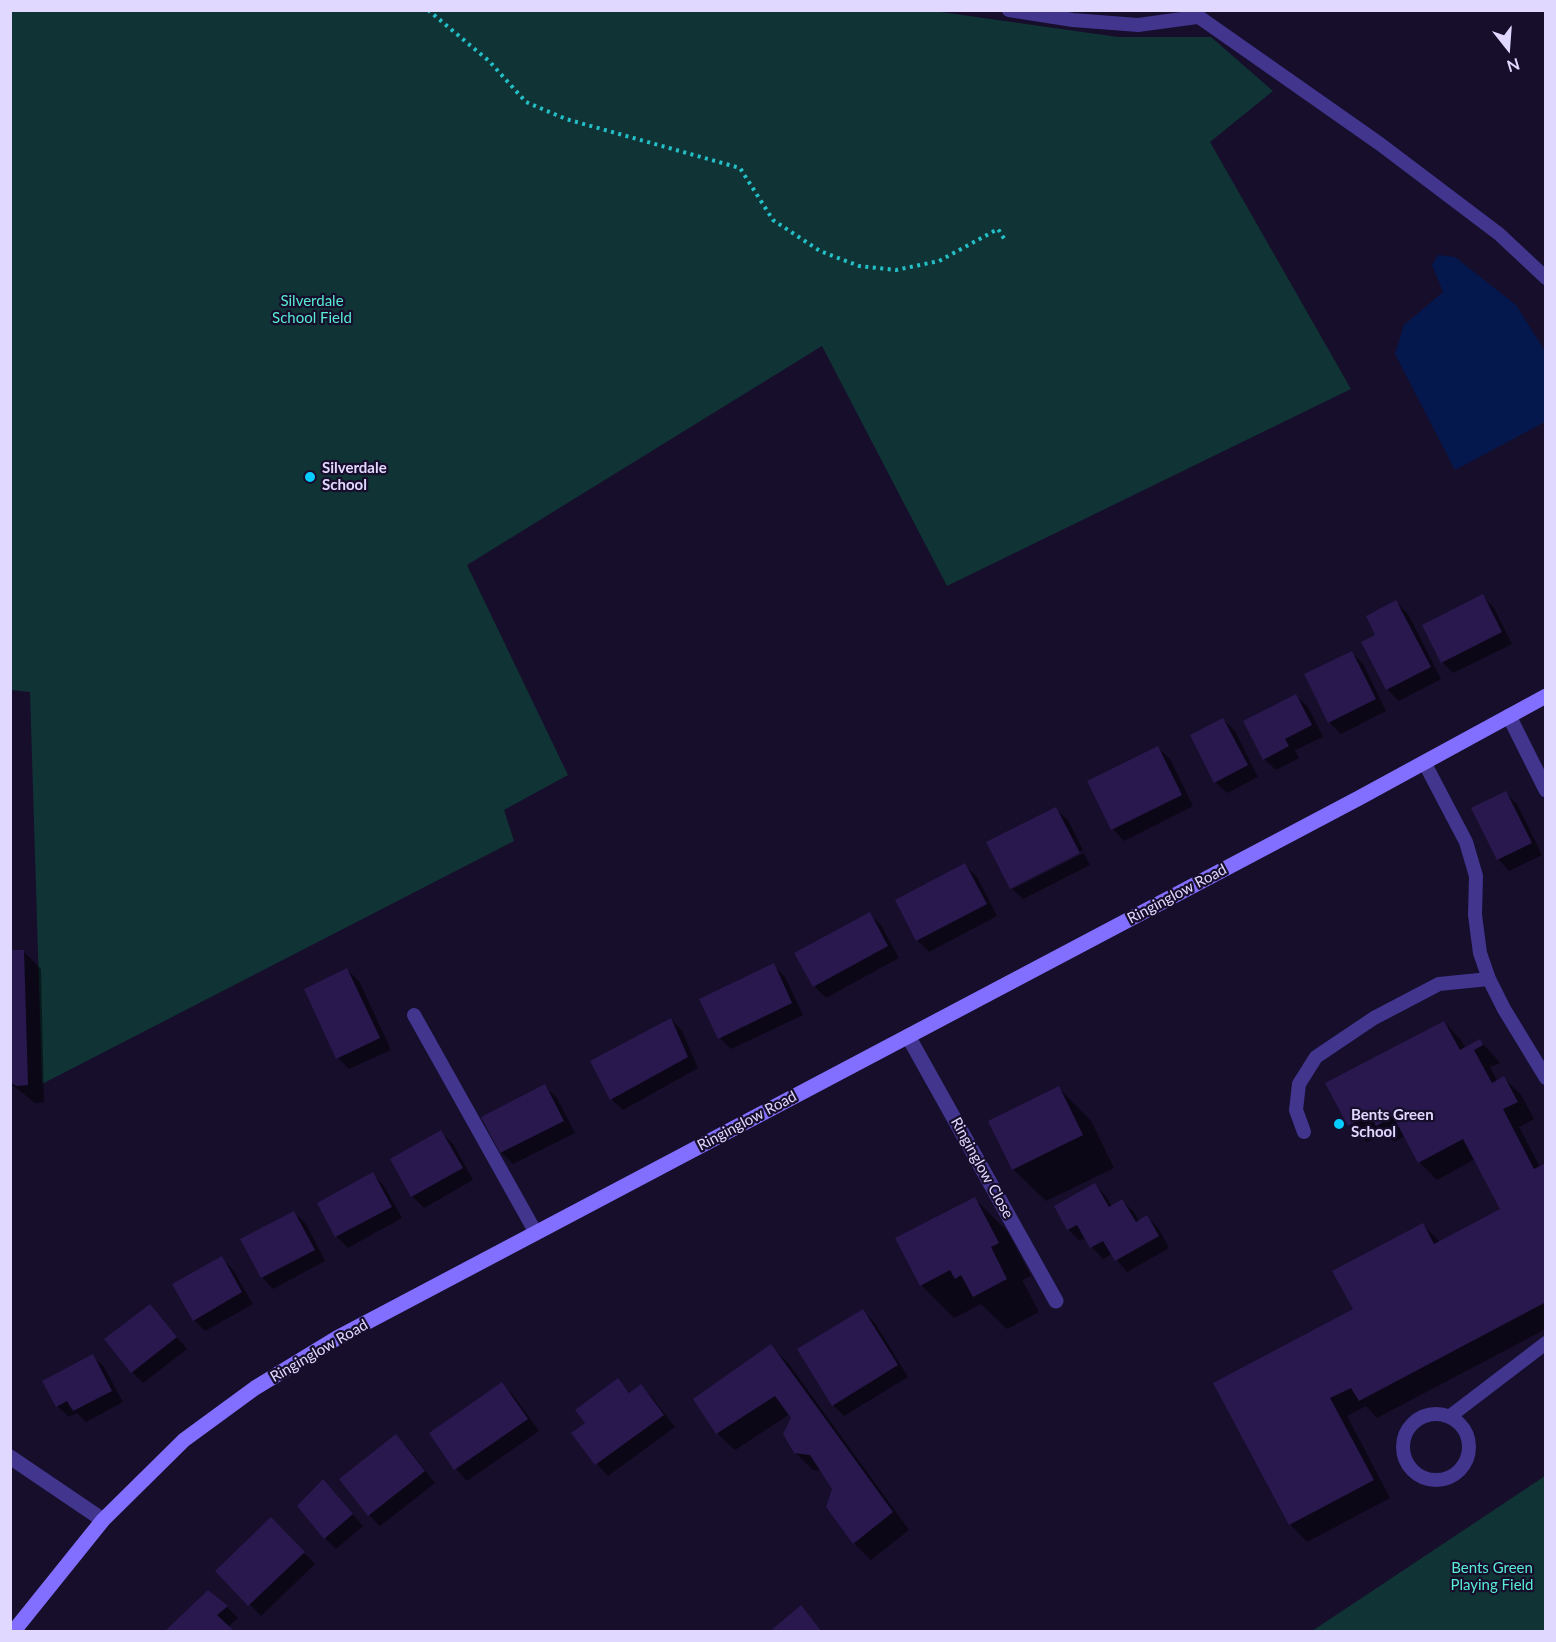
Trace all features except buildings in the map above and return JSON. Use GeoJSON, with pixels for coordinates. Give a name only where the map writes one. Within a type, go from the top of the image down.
{"type":"FeatureCollection","features":[{"type":"Feature","properties":{"kind":"street","name":"Ringinglow Road"},"geometry":{"type":"LineString","coordinates":[[14,1632],[103,1520],[184,1440],[255,1388],[337,1338],[1545,696]]}},
{"type":"Feature","properties":{"kind":"street"},"geometry":{"type":"LineString","coordinates":[[1509,716],[1545,790]]}},
{"type":"Feature","properties":{"kind":"street","name":"Ringinglow Close"},"geometry":{"type":"LineString","coordinates":[[908,1036],[1056,1301]]}},
{"type":"Feature","properties":{"kind":"street"},"geometry":{"type":"LineString","coordinates":[[10,1457],[103,1520]]}},
{"type":"Feature","properties":{"kind":"lane"},"geometry":{"type":"LineString","coordinates":[[1009,10],[1073,20],[1138,25],[1193,14],[1389,151],[1499,234],[1545,278]]}},
{"type":"Feature","properties":{"kind":"lane"},"geometry":{"type":"LineString","coordinates":[[1424,762],[1466,842],[1476,876],[1474,915],[1480,953],[1489,979],[1545,1078]]}},
{"type":"Feature","properties":{"kind":"lane"},"geometry":{"type":"LineString","coordinates":[[1304,1132],[1296,1110],[1299,1084],[1316,1057],[1374,1018],[1439,984],[1489,979]]}},
{"type":"Feature","properties":{"kind":"lane"},"geometry":{"type":"LineString","coordinates":[[414,1015],[536,1233]]}},
{"type":"Feature","properties":{"kind":"lane"},"geometry":{"type":"LineString","coordinates":[[1449,1417],[1545,1343]]}},
{"type":"Feature","properties":{"kind":"lane"},"geometry":{"type":"LineString","coordinates":[[1438,1414],[1449,1417],[1465,1431],[1469,1441],[1466,1462],[1460,1471],[1440,1480],[1419,1475],[1406,1459],[1405,1437],[1418,1420],[1438,1414]]}},
{"type":"Feature","properties":{"kind":"path"},"geometry":{"type":"LineString","coordinates":[[428,10],[489,61],[526,102],[566,119],[740,168],[773,220],[820,250],[859,266],[896,270],[939,261],[998,229],[1005,240]]}},
{"type":"Feature","properties":{"kind":"green space","name":"Silverdale School Field"},"geometry":{"type":"Polygon","coordinates":[[[11,11],[934,11],[1118,37],[1211,37],[1273,91],[1210,142],[1351,389],[947,586],[822,346],[467,565],[568,775],[504,810],[514,841],[42,1084],[30,692],[10,690],[11,11]]]}},
{"type":"Feature","properties":{"kind":"green space","name":"Bents Green Playing Field"},"geometry":{"type":"Polygon","coordinates":[[[1545,1476],[1545,1631],[1312,1631],[1545,1476]]]}},
{"type":"Feature","properties":{"kind":"shaded area"},"geometry":{"type":"Polygon","coordinates":[[[1438,255],[1455,257],[1516,305],[1545,351],[1545,422],[1455,470],[1395,354],[1404,325],[1443,292],[1432,265],[1438,255]]]}},
{"type":"Feature","properties":{"kind":"place","name":"Silverdale School"},"geometry":{"type":"Point","coordinates":[310,477]}},
{"type":"Feature","properties":{"kind":"place","name":"Bents Green School"},"geometry":{"type":"Point","coordinates":[1339,1124]}}]}
